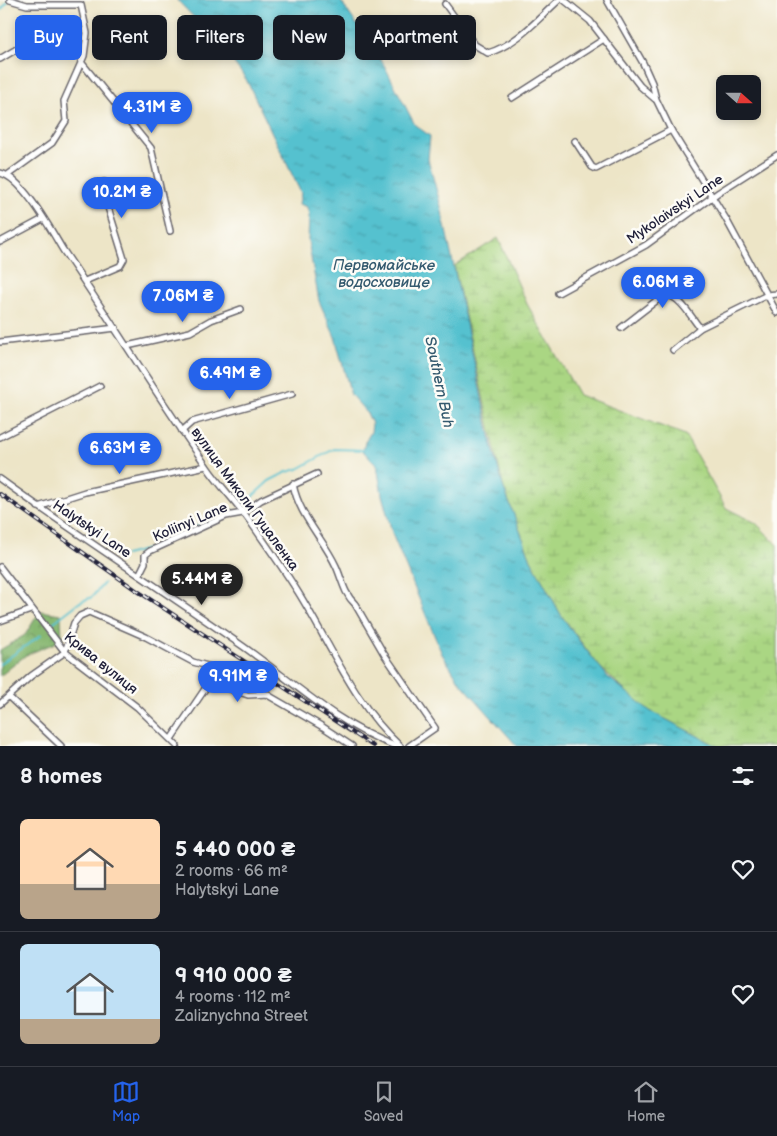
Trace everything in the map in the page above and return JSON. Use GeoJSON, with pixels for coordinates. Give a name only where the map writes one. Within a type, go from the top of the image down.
{"type":"FeatureCollection","features":[{"type":"Feature","properties":{"kind":"street"},"geometry":{"type":"LineString","coordinates":[[0,172],[9,174],[52,143],[66,120],[64,101],[82,62],[87,33],[81,5],[27,5],[10,0]]}},
{"type":"Feature","properties":{"kind":"street"},"geometry":{"type":"LineString","coordinates":[[445,4],[475,45],[488,53],[498,50],[525,31],[559,0]]}},
{"type":"Feature","properties":{"kind":"street"},"geometry":{"type":"LineString","coordinates":[[564,0],[590,21],[640,86],[656,99]]}},
{"type":"Feature","properties":{"kind":"street"},"geometry":{"type":"LineString","coordinates":[[607,0],[643,63],[652,83],[656,99],[671,130],[712,196],[777,314]]}},
{"type":"Feature","properties":{"kind":"street"},"geometry":{"type":"LineString","coordinates":[[512,98],[604,38]]}},
{"type":"Feature","properties":{"kind":"street"},"geometry":{"type":"LineString","coordinates":[[0,59],[15,50]]}},
{"type":"Feature","properties":{"kind":"street"},"geometry":{"type":"LineString","coordinates":[[82,62],[151,148],[170,231]]}},
{"type":"Feature","properties":{"kind":"street"},"geometry":{"type":"LineString","coordinates":[[575,141],[592,167],[596,169],[671,130]]}},
{"type":"Feature","properties":{"kind":"street","name":"Mykolaivskyi Lane"},"geometry":{"type":"LineString","coordinates":[[558,293],[646,245],[712,196],[777,155]]}},
{"type":"Feature","properties":{"kind":"street","name":"вулиця Миколи Гуцаленка"},"geometry":{"type":"LineString","coordinates":[[9,174],[43,219],[85,281],[206,466],[243,513],[299,593],[353,691],[400,746]]}},
{"type":"Feature","properties":{"kind":"street"},"geometry":{"type":"LineString","coordinates":[[85,281],[120,266],[124,259],[107,204],[104,182]]}},
{"type":"Feature","properties":{"kind":"street"},"geometry":{"type":"LineString","coordinates":[[0,242],[43,219]]}},
{"type":"Feature","properties":{"kind":"street"},"geometry":{"type":"LineString","coordinates":[[621,328],[665,294],[672,295],[700,328]]}},
{"type":"Feature","properties":{"kind":"street"},"geometry":{"type":"LineString","coordinates":[[673,350],[700,328],[767,295],[777,294]]}},
{"type":"Feature","properties":{"kind":"street"},"geometry":{"type":"LineString","coordinates":[[127,346],[190,332],[211,320],[241,309]]}},
{"type":"Feature","properties":{"kind":"street"},"geometry":{"type":"LineString","coordinates":[[0,342],[96,328],[116,328]]}},
{"type":"Feature","properties":{"kind":"street"},"geometry":{"type":"LineString","coordinates":[[0,437],[100,386]]}},
{"type":"Feature","properties":{"kind":"street"},"geometry":{"type":"LineString","coordinates":[[182,431],[192,422],[292,394]]}},
{"type":"Feature","properties":{"kind":"street"},"geometry":{"type":"LineString","coordinates":[[38,506],[84,492],[206,466]]}},
{"type":"Feature","properties":{"kind":"street","name":"Koliinyi Lane"},"geometry":{"type":"LineString","coordinates":[[139,575],[145,564],[145,555],[150,551],[226,516],[243,513],[261,500],[317,474]]}},
{"type":"Feature","properties":{"kind":"street","name":"Halytskyi Lane"},"geometry":{"type":"LineString","coordinates":[[0,479],[245,648],[317,703],[374,738],[396,746]]}},
{"type":"Feature","properties":{"kind":"street"},"geometry":{"type":"LineString","coordinates":[[293,484],[300,508],[336,566],[348,598],[355,604],[384,654],[435,728],[409,746]]}},
{"type":"Feature","properties":{"kind":"street","name":"Крива вулиця"},"geometry":{"type":"LineString","coordinates":[[0,567],[65,652],[137,707],[172,739],[177,746]]}},
{"type":"Feature","properties":{"kind":"street"},"geometry":{"type":"LineString","coordinates":[[0,620],[31,610]]}},
{"type":"Feature","properties":{"kind":"street"},"geometry":{"type":"LineString","coordinates":[[0,704],[31,676],[65,652],[74,623],[80,616],[89,612],[146,637],[193,662],[226,671],[268,694],[352,746]]}},
{"type":"Feature","properties":{"kind":"street"},"geometry":{"type":"LineString","coordinates":[[172,739],[208,685],[226,671]]}},
{"type":"Feature","properties":{"kind":"street"},"geometry":{"type":"LineString","coordinates":[[208,685],[216,684],[248,695],[268,694]]}},
{"type":"Feature","properties":{"kind":"street"},"geometry":{"type":"LineString","coordinates":[[8,697],[61,746]]}},
{"type":"Feature","properties":{"kind":"green space"},"geometry":{"type":"Polygon","coordinates":[[[498,238],[527,304],[579,395],[685,435],[726,508],[756,523],[777,545],[777,746],[717,746],[650,711],[637,702],[598,665],[561,615],[531,560],[503,486],[454,266],[498,238]]]}},
{"type":"Feature","properties":{"kind":"green space"},"geometry":{"type":"Polygon","coordinates":[[[40,611],[61,614],[62,640],[26,655],[0,676],[0,650],[25,635],[40,611]]]}},
{"type":"Feature","properties":{"kind":"water","name":"Первомайське водосховище"},"geometry":{"type":"Polygon","coordinates":[[[177,0],[340,0],[355,22],[355,60],[381,60],[415,125],[430,136],[428,159],[441,207],[492,445],[503,486],[531,560],[561,615],[608,677],[650,711],[717,746],[517,746],[460,682],[442,654],[393,536],[382,495],[377,466],[363,451],[365,442],[371,432],[372,424],[367,413],[351,395],[335,337],[319,301],[308,241],[309,215],[307,207],[299,204],[301,193],[246,79],[232,60],[263,60],[263,15],[192,15],[177,0]]]}},
{"type":"Feature","properties":{"kind":"waterway"},"geometry":{"type":"LineString","coordinates":[[0,11],[8,2]]}},
{"type":"Feature","properties":{"kind":"waterway"},"geometry":{"type":"LineString","coordinates":[[242,506],[269,481],[298,469],[334,449],[365,450]]}},
{"type":"Feature","properties":{"kind":"waterway"},"geometry":{"type":"LineString","coordinates":[[167,540],[233,510]]}},
{"type":"Feature","properties":{"kind":"waterway"},"geometry":{"type":"LineString","coordinates":[[125,555],[149,549]]}},
{"type":"Feature","properties":{"kind":"waterway"},"geometry":{"type":"LineString","coordinates":[[50,625],[80,602],[92,597],[104,583]]}},
{"type":"Feature","properties":{"kind":"waterway"},"geometry":{"type":"LineString","coordinates":[[0,664],[41,635]]}},
{"type":"Feature","properties":{"kind":"railway"},"geometry":{"type":"LineString","coordinates":[[0,494],[136,590],[373,746]]}},
{"type":"Feature","properties":{"kind":"water label","name":"Southern Buh"},"geometry":{"type":"Point","coordinates":[439,382]}}]}
